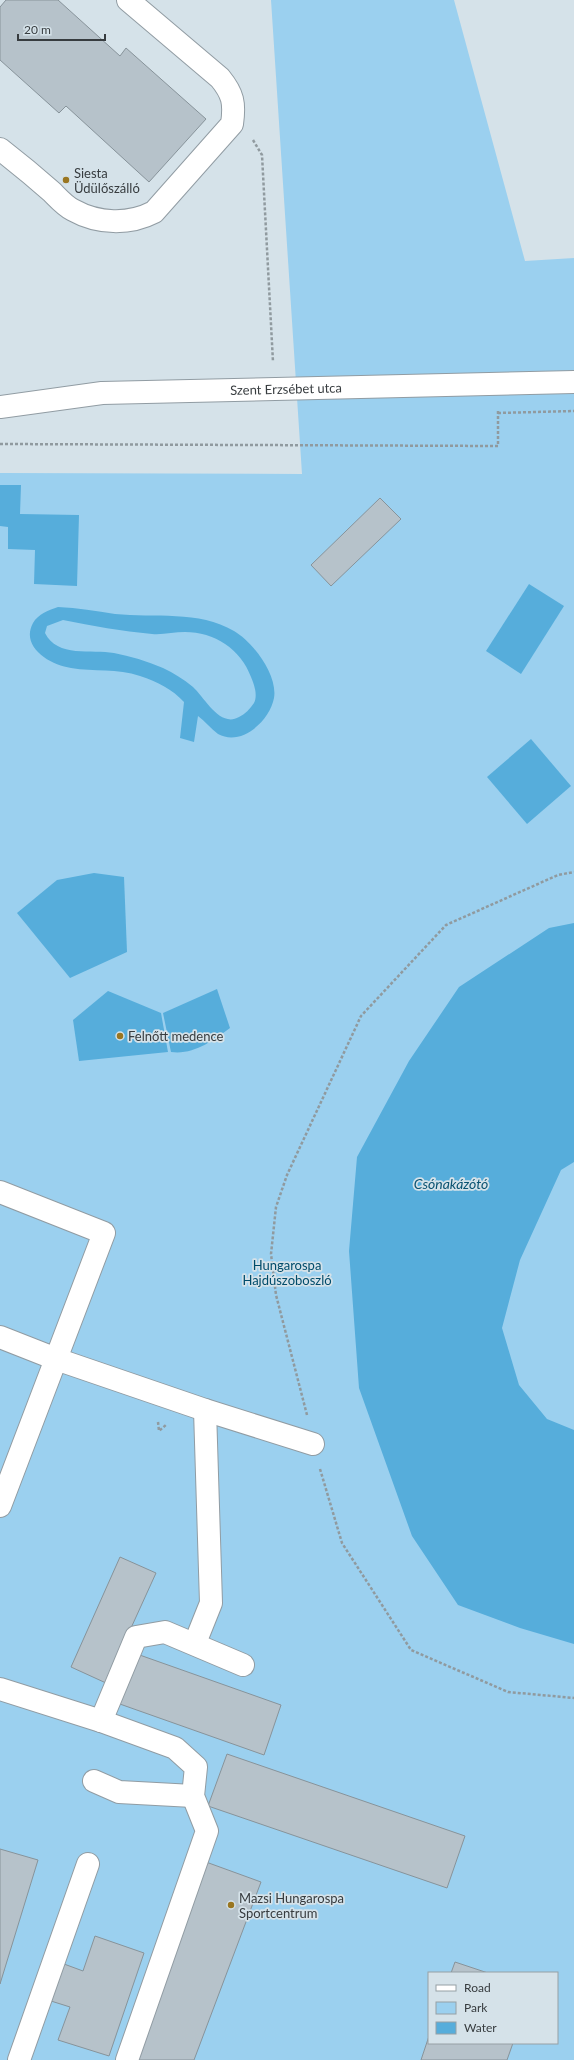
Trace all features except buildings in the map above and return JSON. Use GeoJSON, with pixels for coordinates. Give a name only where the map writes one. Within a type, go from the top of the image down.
{"type":"FeatureCollection","features":[{"type":"Feature","properties":{"kind":"street"},"geometry":{"type":"LineString","coordinates":[[0,149],[22,165],[72,210],[93,219],[115,222],[140,220],[154,212],[232,124],[234,108],[230,90],[220,78],[128,0]]}},
{"type":"Feature","properties":{"kind":"street","name":"Szent Erzsébet utca"},"geometry":{"type":"LineString","coordinates":[[0,407],[102,393],[574,382]]}},
{"type":"Feature","properties":{"kind":"street"},"geometry":{"type":"LineString","coordinates":[[0,1192],[104,1232],[56,1359],[5,1476],[0,1506]]}},
{"type":"Feature","properties":{"kind":"street"},"geometry":{"type":"LineString","coordinates":[[0,1337],[56,1359],[205,1410],[313,1444]]}},
{"type":"Feature","properties":{"kind":"street"},"geometry":{"type":"LineString","coordinates":[[195,1643],[211,1603],[205,1410]]}},
{"type":"Feature","properties":{"kind":"street"},"geometry":{"type":"LineString","coordinates":[[101,1721],[136,1637],[165,1632],[195,1643],[243,1665]]}},
{"type":"Feature","properties":{"kind":"street"},"geometry":{"type":"LineString","coordinates":[[0,1689],[101,1721],[174,1748],[196,1767],[193,1796],[207,1831],[127,2060]]}},
{"type":"Feature","properties":{"kind":"street"},"geometry":{"type":"LineString","coordinates":[[94,1781],[119,1792],[193,1796]]}},
{"type":"Feature","properties":{"kind":"street"},"geometry":{"type":"LineString","coordinates":[[19,2060],[88,1864]]}},
{"type":"Feature","properties":{"kind":"path"},"geometry":{"type":"LineString","coordinates":[[234,108],[262,155],[275,389]]}},
{"type":"Feature","properties":{"kind":"path"},"geometry":{"type":"LineString","coordinates":[[0,444],[498,446],[498,384]]}},
{"type":"Feature","properties":{"kind":"path"},"geometry":{"type":"LineString","coordinates":[[498,413],[574,411]]}},
{"type":"Feature","properties":{"kind":"path"},"geometry":{"type":"LineString","coordinates":[[574,872],[558,875],[446,925],[361,1016],[287,1175],[276,1207],[271,1254],[276,1295],[313,1444],[342,1543],[411,1650],[508,1692],[574,1698]]}},
{"type":"Feature","properties":{"kind":"green space","name":"Hungarospa Hajdúszoboszló"},"geometry":{"type":"Polygon","coordinates":[[[271,0],[454,0],[525,261],[574,258],[574,2060],[0,2060],[0,473],[302,474],[271,0]]]}},
{"type":"Feature","properties":{"kind":"water"},"geometry":{"type":"Polygon","coordinates":[[[0,485],[21,485],[20,514],[79,515],[77,586],[34,584],[35,550],[8,549],[8,527],[0,526],[0,485]]]}},
{"type":"Feature","properties":{"kind":"water"},"geometry":{"type":"Polygon","coordinates":[[[529,584],[564,606],[521,674],[486,651],[529,584]]]}},
{"type":"Feature","properties":{"kind":"water"},"geometry":{"type":"Polygon","coordinates":[[[58,607],[115,614],[191,617],[220,624],[234,631],[249,643],[256,651],[263,660],[272,679],[274,698],[267,715],[254,729],[236,737],[227,737],[218,734],[198,716],[194,742],[180,738],[184,702],[175,693],[164,686],[147,678],[123,672],[80,669],[63,666],[46,659],[39,653],[30,640],[30,632],[33,623],[44,613],[58,607]],[[63,620],[47,626],[45,633],[51,641],[58,646],[76,651],[114,653],[138,659],[163,668],[178,676],[193,687],[213,710],[225,718],[232,719],[239,717],[254,703],[256,697],[255,690],[252,680],[241,658],[233,650],[216,639],[196,633],[185,632],[152,634],[118,630],[63,620]]]}},
{"type":"Feature","properties":{"kind":"water"},"geometry":{"type":"Polygon","coordinates":[[[531,739],[571,786],[527,824],[487,777],[531,739]]]}},
{"type":"Feature","properties":{"kind":"water"},"geometry":{"type":"Polygon","coordinates":[[[94,873],[124,877],[127,952],[70,978],[17,913],[57,880],[94,873]]]}},
{"type":"Feature","properties":{"kind":"water","name":"Csónakázótó"},"geometry":{"type":"Polygon","coordinates":[[[574,923],[574,1162],[561,1170],[520,1260],[502,1328],[519,1385],[547,1419],[574,1430],[574,1644],[520,1628],[458,1605],[412,1536],[359,1388],[349,1251],[357,1157],[409,1061],[459,987],[549,928],[574,923]]]}},
{"type":"Feature","properties":{"kind":"water"},"geometry":{"type":"Polygon","coordinates":[[[217,989],[230,1028],[209,1042],[195,1049],[171,1052],[163,1013],[217,989]]]}},
{"type":"Feature","properties":{"kind":"water","name":"Felnőtt medence"},"geometry":{"type":"Polygon","coordinates":[[[108,991],[161,1013],[168,1052],[79,1061],[73,1020],[108,991]]]}},
{"type":"Feature","properties":{"kind":"place","name":"Siesta Üdülőszálló"},"geometry":{"type":"Point","coordinates":[66,180]}},
{"type":"Feature","properties":{"kind":"place","name":"Felnőtt medence"},"geometry":{"type":"Point","coordinates":[120,1036]}},
{"type":"Feature","properties":{"kind":"place","name":"Mazsi Hungarospa Sportcentrum"},"geometry":{"type":"Point","coordinates":[231,1905]}}]}
